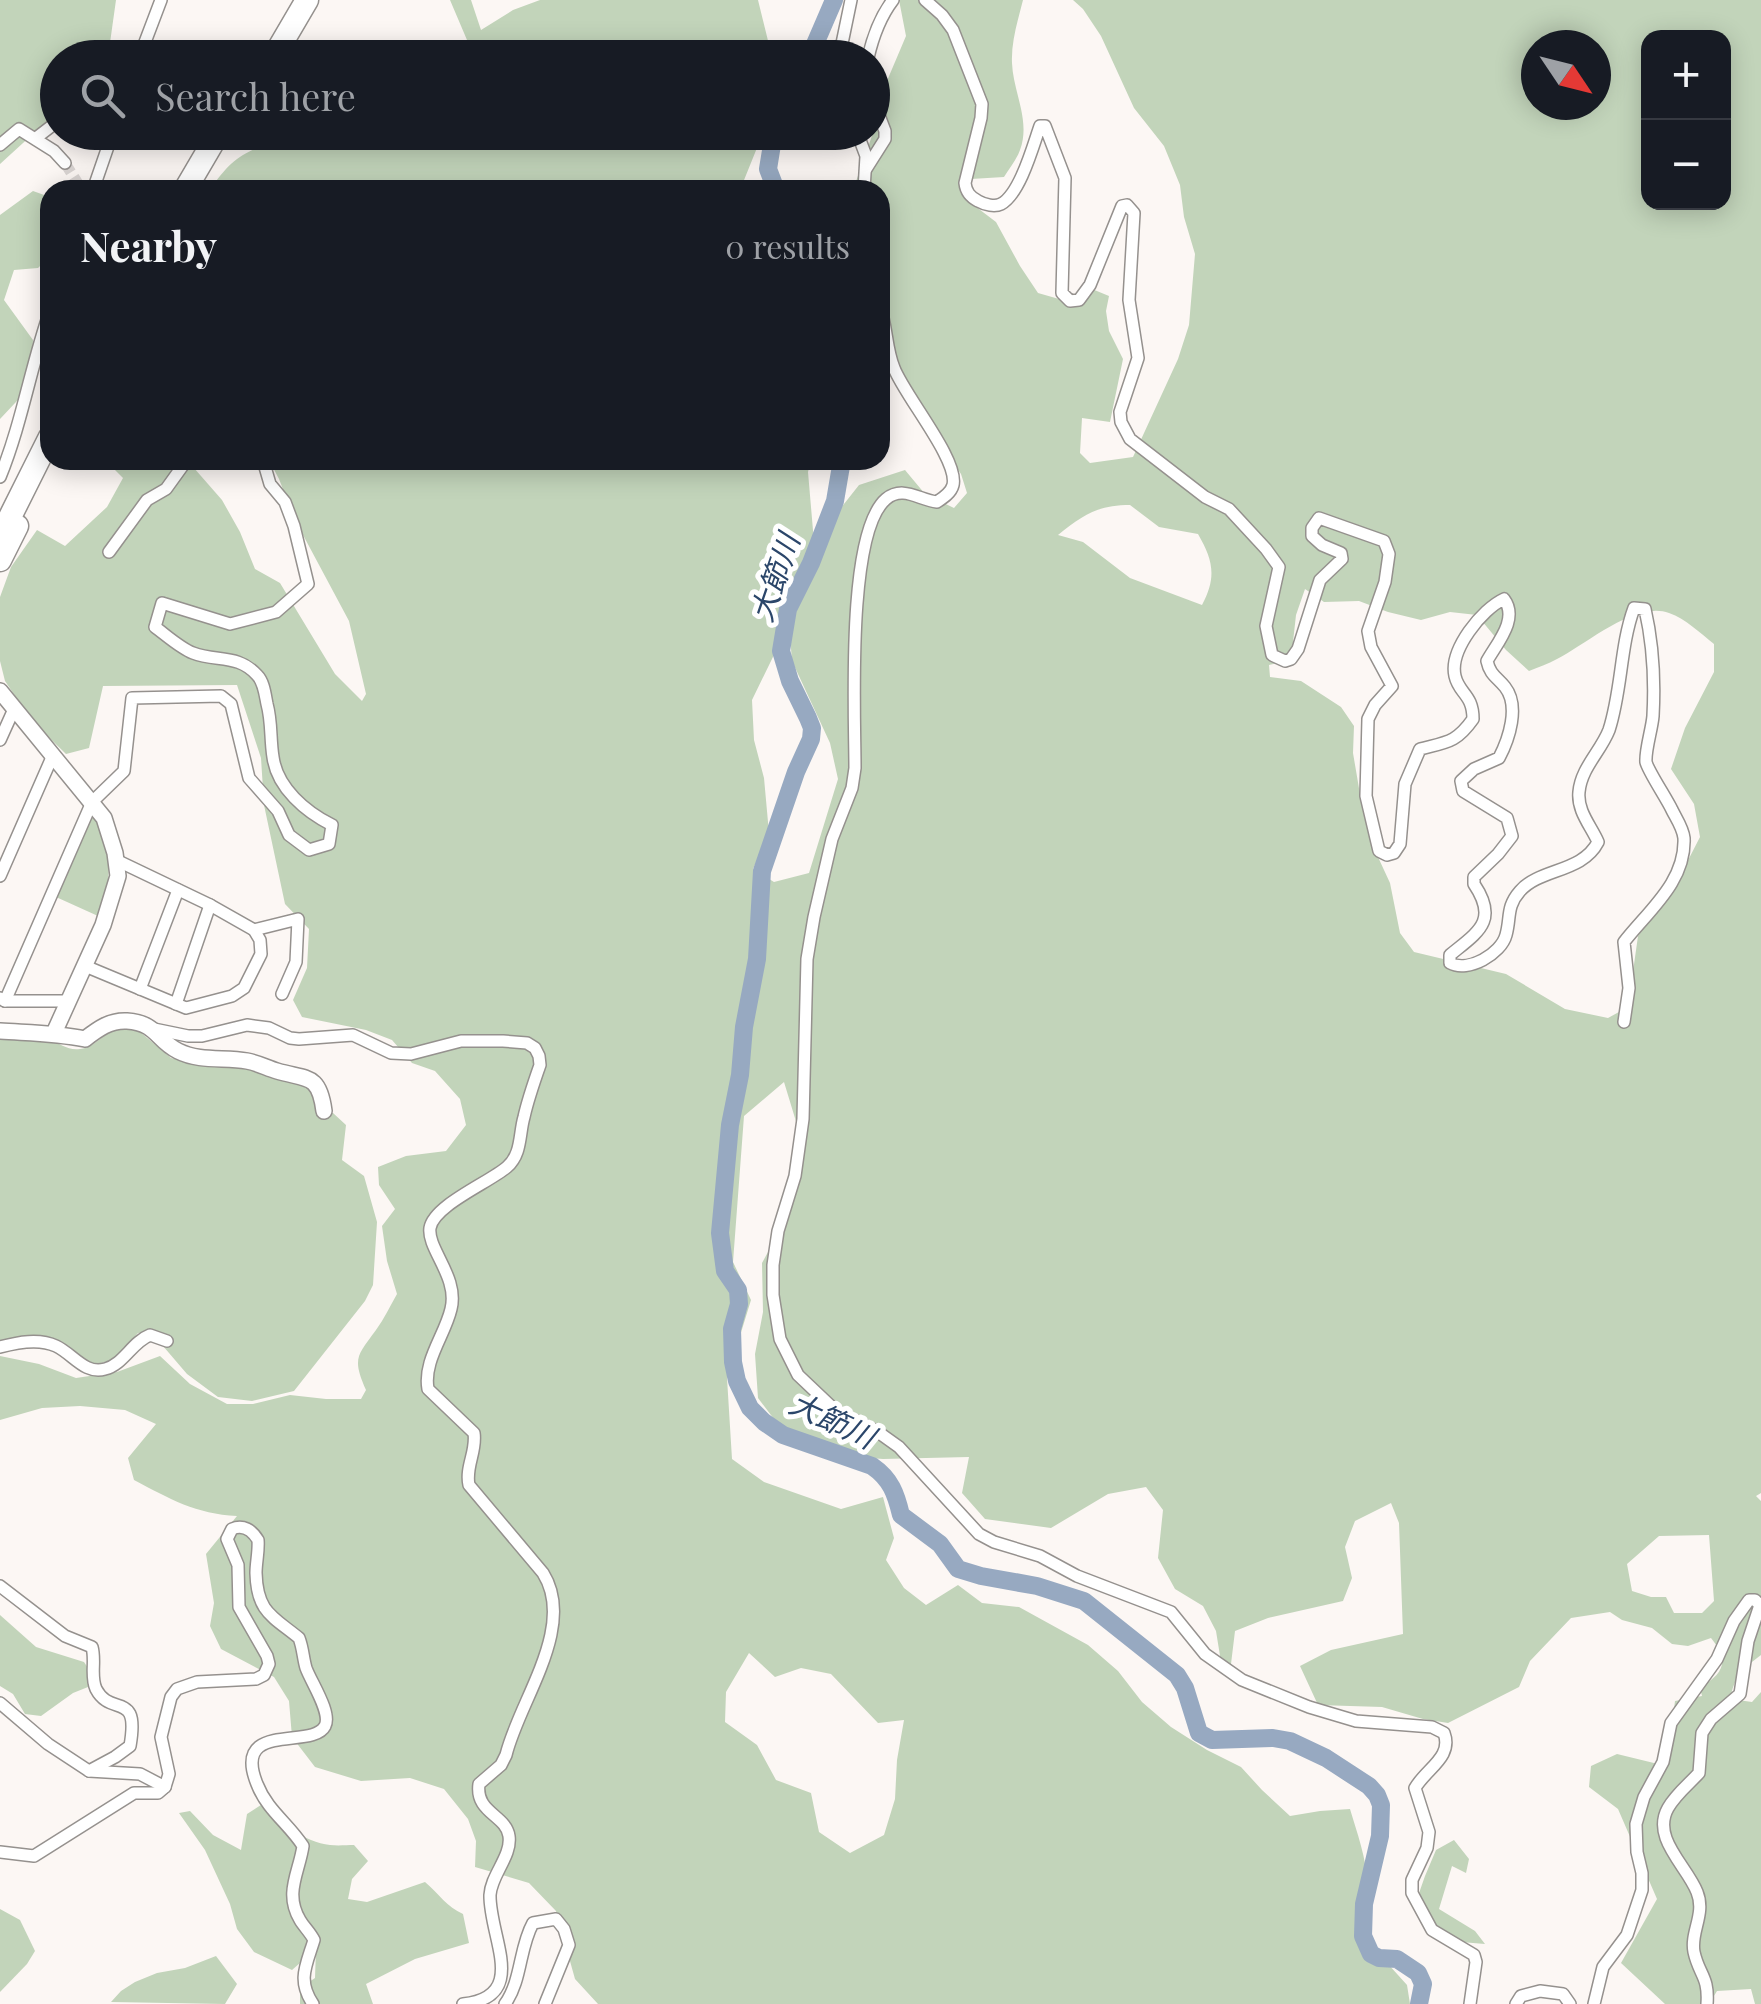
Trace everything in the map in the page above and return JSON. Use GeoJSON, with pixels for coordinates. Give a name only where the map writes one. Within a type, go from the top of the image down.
{"type":"FeatureCollection","features":[{"type":"Feature","properties":{"kind":"highway"},"geometry":{"type":"LineString","coordinates":[[275,40],[298,0]]}},
{"type":"Feature","properties":{"kind":"highway"},"geometry":{"type":"LineString","coordinates":[[284,40],[308,0]]}},
{"type":"Feature","properties":{"kind":"highway"},"geometry":{"type":"LineString","coordinates":[[191,180],[208,150]]}},
{"type":"Feature","properties":{"kind":"highway"},"geometry":{"type":"LineString","coordinates":[[200,180],[217,150]]}},
{"type":"Feature","properties":{"kind":"highway"},"geometry":{"type":"LineString","coordinates":[[0,537],[40,457]]}},
{"type":"Feature","properties":{"kind":"highway"},"geometry":{"type":"LineString","coordinates":[[0,560],[45,470]]}},
{"type":"Feature","properties":{"kind":"street"},"geometry":{"type":"LineString","coordinates":[[146,40],[161,0]]}},
{"type":"Feature","properties":{"kind":"street"},"geometry":{"type":"LineString","coordinates":[[842,40],[851,0]]}},
{"type":"Feature","properties":{"kind":"street"},"geometry":{"type":"LineString","coordinates":[[872,40],[893,0]]}},
{"type":"Feature","properties":{"kind":"street"},"geometry":{"type":"LineString","coordinates":[[925,0],[952,30],[982,104],[982,118],[964,183],[966,191],[976,201],[997,206],[1004,202],[1018,182],[1040,126],[1045,126],[1065,178],[1062,293],[1070,301],[1079,300],[1090,285],[1122,206],[1127,205],[1134,213],[1129,300],[1138,358],[1120,412],[1121,422],[1130,438],[1206,497],[1228,509],[1279,567],[1266,626],[1272,655],[1285,661],[1291,659],[1298,649],[1320,580],[1342,559],[1341,553],[1312,536],[1319,518],[1384,541],[1389,554],[1386,582],[1368,631],[1371,647],[1392,686],[1368,718],[1365,773],[1366,796],[1379,852],[1387,856],[1400,844],[1406,784],[1420,749],[1462,735],[1473,719],[1471,700],[1455,680],[1458,649],[1480,616],[1494,603],[1504,599],[1509,604],[1509,623],[1487,661],[1490,674],[1510,693],[1512,718],[1506,744],[1499,758],[1474,769],[1461,781],[1463,791],[1506,818],[1512,836],[1474,877],[1486,912],[1476,934],[1450,955],[1450,963],[1456,967],[1464,967],[1495,951],[1506,937],[1509,908],[1521,889],[1572,865],[1593,851],[1598,842],[1583,814],[1579,786],[1608,732],[1624,665],[1628,624],[1634,608],[1645,609],[1654,670],[1653,719],[1646,763],[1684,839],[1677,877],[1624,942],[1629,988],[1624,1022]]}},
{"type":"Feature","properties":{"kind":"street"},"geometry":{"type":"LineString","coordinates":[[0,146],[18,129],[40,141]]}},
{"type":"Feature","properties":{"kind":"street"},"geometry":{"type":"LineString","coordinates":[[36,138],[40,135]]}},
{"type":"Feature","properties":{"kind":"street"},"geometry":{"type":"LineString","coordinates":[[54,150],[65,163]]}},
{"type":"Feature","properties":{"kind":"street"},"geometry":{"type":"LineString","coordinates":[[96,180],[106,150]]}},
{"type":"Feature","properties":{"kind":"street"},"geometry":{"type":"LineString","coordinates":[[864,150],[865,180]]}},
{"type":"Feature","properties":{"kind":"street"},"geometry":{"type":"LineString","coordinates":[[866,170],[878,150]]}},
{"type":"Feature","properties":{"kind":"street"},"geometry":{"type":"LineString","coordinates":[[0,477],[40,340]]}},
{"type":"Feature","properties":{"kind":"street"},"geometry":{"type":"LineString","coordinates":[[890,354],[893,368],[936,437],[952,472],[953,484],[937,502],[900,492],[886,498],[866,543],[857,586],[856,768],[832,839],[807,959],[803,1119],[795,1176],[778,1231],[773,1265],[772,1295],[780,1338],[798,1375],[810,1388],[836,1411],[898,1447],[979,1534],[1171,1612],[1205,1654],[1242,1680],[1356,1721],[1432,1727],[1444,1732],[1446,1750],[1415,1788],[1428,1832],[1426,1848],[1412,1880],[1412,1893],[1432,1930],[1474,1955],[1470,2004]]}},
{"type":"Feature","properties":{"kind":"street"},"geometry":{"type":"LineString","coordinates":[[109,552],[147,500],[166,488],[180,470]]}},
{"type":"Feature","properties":{"kind":"street"},"geometry":{"type":"LineString","coordinates":[[69,1001],[3,1000],[92,802],[124,771],[132,698],[221,696],[231,704],[250,778],[278,811],[289,836],[309,850],[329,844],[332,825],[292,796],[276,769],[272,757],[272,720],[258,676],[241,661],[190,652],[154,627],[162,603],[230,624],[276,612],[308,584],[294,526],[266,470]]}},
{"type":"Feature","properties":{"kind":"street"},"geometry":{"type":"LineString","coordinates":[[0,691],[104,818],[116,860],[118,876],[103,925],[54,1033]]}},
{"type":"Feature","properties":{"kind":"street"},"geometry":{"type":"LineString","coordinates":[[0,740],[14,709]]}},
{"type":"Feature","properties":{"kind":"street"},"geometry":{"type":"LineString","coordinates":[[0,876],[53,755]]}},
{"type":"Feature","properties":{"kind":"street"},"geometry":{"type":"LineString","coordinates":[[85,966],[186,1008],[232,996],[244,988],[260,954],[260,940],[254,930],[210,904],[116,860]]}},
{"type":"Feature","properties":{"kind":"street"},"geometry":{"type":"LineString","coordinates":[[140,989],[178,890]]}},
{"type":"Feature","properties":{"kind":"street"},"geometry":{"type":"LineString","coordinates":[[176,1004],[210,904]]}},
{"type":"Feature","properties":{"kind":"street"},"geometry":{"type":"LineString","coordinates":[[254,930],[298,919],[296,962],[282,994]]}},
{"type":"Feature","properties":{"kind":"street"},"geometry":{"type":"LineString","coordinates":[[0,1031],[85,1038],[122,1020],[202,1036],[247,1025],[269,1028],[299,1040],[353,1035],[391,1053],[410,1054],[461,1041],[503,1041],[527,1043],[539,1056],[540,1065],[516,1155],[508,1167],[436,1217],[430,1232],[453,1298],[428,1368],[428,1389],[474,1433],[467,1473],[469,1484],[543,1573],[550,1584],[553,1605],[547,1650],[506,1755],[479,1784],[478,1796],[484,1806],[509,1832],[507,1849],[490,1893],[502,1971],[492,1996],[462,2004]]}},
{"type":"Feature","properties":{"kind":"street"},"geometry":{"type":"LineString","coordinates":[[154,1029],[178,1052],[203,1059],[244,1060],[308,1078],[319,1092],[324,1111]]}},
{"type":"Feature","properties":{"kind":"street"},"geometry":{"type":"LineString","coordinates":[[0,1347],[49,1343],[85,1368],[95,1370],[112,1368],[136,1343],[150,1335],[167,1341]]}},
{"type":"Feature","properties":{"kind":"street"},"geometry":{"type":"LineString","coordinates":[[0,1852],[34,1856],[134,1793],[152,1794],[165,1787],[169,1774],[162,1737],[171,1697],[177,1689],[197,1682],[256,1679],[268,1670],[264,1649],[239,1608],[238,1565],[227,1539],[232,1529],[248,1528],[258,1540],[256,1574],[263,1606],[302,1642],[307,1671],[326,1716],[320,1732],[263,1745],[256,1751],[252,1768],[270,1808],[303,1846],[291,1897],[299,1919],[314,1940],[304,1988],[313,2004]]}},
{"type":"Feature","properties":{"kind":"street"},"geometry":{"type":"LineString","coordinates":[[0,1586],[65,1636],[92,1647],[97,1692],[129,1712],[134,1722],[130,1746],[88,1770]]}},
{"type":"Feature","properties":{"kind":"street"},"geometry":{"type":"LineString","coordinates":[[1594,2004],[1603,1967],[1627,1935],[1642,1890],[1636,1824],[1644,1796],[1663,1762],[1671,1723],[1717,1659],[1734,1621],[1749,1600],[1755,1600],[1760,1605],[1748,1641],[1740,1694],[1702,1734],[1698,1773],[1676,1797],[1664,1819],[1670,1848],[1697,1892],[1702,1910],[1693,1950],[1708,1986],[1707,2004]]}},
{"type":"Feature","properties":{"kind":"street"},"geometry":{"type":"LineString","coordinates":[[0,1703],[48,1744],[88,1770],[140,1774],[165,1787]]}},
{"type":"Feature","properties":{"kind":"street"},"geometry":{"type":"LineString","coordinates":[[505,2004],[515,1986],[526,1937],[534,1922],[556,1919],[569,1946],[545,2004]]}},
{"type":"Feature","properties":{"kind":"street"},"geometry":{"type":"LineString","coordinates":[[1516,2004],[1520,1996],[1540,1992],[1563,1994],[1570,2004]]}},
{"type":"Feature","properties":{"kind":"green space"},"geometry":{"type":"Polygon","coordinates":[[[0,0],[116,0],[110,40],[40,40],[40,128],[0,164],[0,0]]]}},
{"type":"Feature","properties":{"kind":"green space"},"geometry":{"type":"Polygon","coordinates":[[[450,0],[471,0],[481,30],[513,10],[540,0],[758,0],[768,40],[467,40],[450,0]]]}},
{"type":"Feature","properties":{"kind":"green space"},"geometry":{"type":"Polygon","coordinates":[[[899,0],[1023,0],[1012,55],[1024,128],[1020,150],[1004,177],[971,179],[963,197],[996,222],[1038,293],[1066,301],[1092,289],[1109,296],[1109,331],[1123,359],[1110,422],[1082,418],[1080,453],[1090,463],[1133,457],[1178,359],[1189,325],[1195,254],[1180,185],[1164,146],[1134,108],[1101,36],[1073,0],[1761,0],[1761,1493],[1756,1496],[1761,1501],[1761,1655],[1740,1674],[1731,1699],[1752,1702],[1761,1692],[1761,2004],[1755,2004],[1751,1989],[1717,1991],[1709,2004],[1665,2004],[1621,1963],[1657,1899],[1618,1809],[1589,1787],[1591,1766],[1617,1754],[1658,1764],[1669,1748],[1675,1701],[1702,1696],[1700,1688],[1722,1666],[1721,1653],[1711,1638],[1688,1646],[1672,1644],[1652,1628],[1622,1620],[1610,1612],[1571,1618],[1530,1661],[1519,1687],[1448,1723],[1382,1707],[1318,1705],[1300,1666],[1331,1650],[1403,1634],[1399,1523],[1391,1503],[1355,1521],[1345,1547],[1352,1578],[1343,1601],[1268,1618],[1235,1631],[1231,1664],[1221,1662],[1216,1631],[1203,1606],[1175,1589],[1158,1558],[1163,1510],[1146,1487],[1108,1494],[1051,1528],[985,1519],[962,1493],[969,1457],[844,1456],[816,1449],[780,1427],[758,1398],[755,1354],[763,1312],[762,1263],[785,1221],[798,1128],[784,1082],[744,1116],[733,1262],[751,1300],[727,1378],[732,1459],[764,1482],[841,1509],[883,1497],[894,1538],[886,1560],[904,1588],[926,1605],[958,1585],[982,1603],[1019,1607],[1088,1645],[1171,1727],[1241,1767],[1290,1816],[1350,1809],[1367,1877],[1361,1934],[1407,1985],[1410,2004],[598,2004],[575,1979],[556,1911],[529,1883],[475,1867],[476,1841],[468,1819],[444,1789],[410,1778],[361,1781],[315,1767],[292,1737],[289,1701],[274,1677],[221,1649],[210,1626],[214,1603],[206,1554],[237,1516],[196,1509],[134,1480],[128,1458],[156,1424],[125,1410],[80,1406],[42,1408],[0,1420],[0,1356],[39,1364],[76,1378],[117,1372],[160,1356],[190,1384],[227,1404],[253,1404],[290,1395],[361,1399],[366,1390],[359,1358],[397,1294],[382,1226],[395,1209],[379,1185],[378,1167],[406,1156],[446,1151],[466,1125],[460,1099],[435,1071],[412,1063],[392,1040],[366,1030],[302,1017],[293,1000],[307,968],[309,929],[285,904],[264,805],[261,758],[237,685],[103,686],[89,748],[66,754],[32,721],[5,681],[0,661],[0,597],[11,567],[37,530],[65,546],[107,507],[123,478],[115,470],[196,470],[222,500],[255,569],[280,583],[335,674],[362,701],[366,694],[349,621],[295,520],[274,470],[808,470],[814,542],[859,485],[905,470],[925,494],[954,508],[967,493],[961,474],[910,400],[890,350],[890,180],[856,180],[867,150],[890,150],[890,74],[906,36],[899,0]],[[1130,505],[1100,509],[1058,535],[1083,542],[1130,578],[1202,605],[1210,586],[1211,569],[1198,534],[1159,527],[1130,505]],[[1305,589],[1296,615],[1291,660],[1269,665],[1270,677],[1301,681],[1341,707],[1354,726],[1353,753],[1361,800],[1390,883],[1400,933],[1414,952],[1506,974],[1565,1009],[1608,1018],[1628,1007],[1638,936],[1681,874],[1700,837],[1694,804],[1671,769],[1685,728],[1714,672],[1714,644],[1669,613],[1642,613],[1529,671],[1477,615],[1450,612],[1421,620],[1359,601],[1324,602],[1305,589]],[[789,624],[752,700],[754,740],[764,778],[769,833],[753,869],[774,882],[809,873],[838,779],[830,743],[792,661],[789,624]],[[1709,1535],[1659,1536],[1627,1564],[1632,1591],[1666,1597],[1674,1613],[1702,1613],[1714,1601],[1709,1535]],[[749,1653],[726,1692],[725,1722],[757,1745],[776,1780],[811,1793],[819,1832],[850,1853],[884,1835],[895,1799],[904,1720],[878,1723],[831,1674],[801,1668],[775,1677],[749,1653]]]}},
{"type":"Feature","properties":{"kind":"green space"},"geometry":{"type":"Polygon","coordinates":[[[756,150],[744,180],[217,180],[246,153],[756,150]]]}},
{"type":"Feature","properties":{"kind":"green space"},"geometry":{"type":"Polygon","coordinates":[[[33,191],[40,194],[40,266],[14,270],[4,300],[33,340],[31,386],[0,419],[0,215],[33,191]]]}},
{"type":"Feature","properties":{"kind":"green space"},"geometry":{"type":"Polygon","coordinates":[[[87,818],[94,818],[99,826],[108,862],[107,888],[98,916],[56,897],[87,818]]]}},
{"type":"Feature","properties":{"kind":"green space"},"geometry":{"type":"Polygon","coordinates":[[[124,1029],[139,1031],[171,1058],[208,1067],[235,1066],[299,1081],[311,1089],[317,1109],[333,1113],[346,1125],[342,1160],[364,1176],[377,1222],[373,1285],[365,1301],[294,1391],[252,1401],[218,1397],[187,1374],[151,1332],[138,1333],[118,1355],[99,1363],[32,1336],[0,1341],[0,1035],[37,1037],[76,1049],[124,1029]]]}},
{"type":"Feature","properties":{"kind":"green space"},"geometry":{"type":"Polygon","coordinates":[[[0,1615],[36,1647],[84,1662],[98,1683],[73,1693],[41,1716],[25,1714],[13,1694],[0,1686],[0,1615]]]}},
{"type":"Feature","properties":{"kind":"green space"},"geometry":{"type":"Polygon","coordinates":[[[264,1803],[302,1836],[330,1845],[354,1845],[368,1861],[352,1879],[348,1899],[367,1902],[425,1882],[463,1914],[469,1943],[415,1959],[366,1984],[373,2004],[300,2004],[300,1988],[315,1978],[316,1949],[292,1970],[254,1952],[237,1929],[205,1850],[179,1813],[190,1811],[213,1835],[241,1850],[247,1814],[264,1803]]]}},
{"type":"Feature","properties":{"kind":"green space"},"geometry":{"type":"Polygon","coordinates":[[[1454,1840],[1469,1859],[1466,1873],[1452,1866],[1439,1909],[1475,1931],[1485,1944],[1461,1942],[1423,1919],[1418,1896],[1425,1876],[1436,1850],[1454,1840]]]}},
{"type":"Feature","properties":{"kind":"green space"},"geometry":{"type":"Polygon","coordinates":[[[0,1909],[20,1920],[35,1951],[0,1992],[0,1909]]]}},
{"type":"Feature","properties":{"kind":"green space"},"geometry":{"type":"Polygon","coordinates":[[[216,1956],[237,1984],[225,2004],[111,2002],[135,1982],[216,1956]]]}},
{"type":"Feature","properties":{"kind":"waterway","name":"大節川"},"geometry":{"type":"LineString","coordinates":[[817,40],[834,0]]}},
{"type":"Feature","properties":{"kind":"waterway","name":"大節川"},"geometry":{"type":"LineString","coordinates":[[771,150],[768,169],[772,180]]}},
{"type":"Feature","properties":{"kind":"waterway","name":"大節川"},"geometry":{"type":"LineString","coordinates":[[840,470],[835,501],[788,609],[781,651],[812,728],[762,871],[757,959],[730,1125],[720,1233],[725,1271],[738,1290],[739,1304],[732,1329],[737,1381],[750,1408],[783,1435],[872,1466],[884,1476],[901,1515],[940,1544],[958,1569],[1084,1601],[1177,1675],[1199,1733],[1212,1740],[1290,1741],[1326,1758],[1369,1786],[1381,1805],[1380,1836],[1364,1904],[1363,1936],[1371,1954],[1397,1959],[1418,1973],[1423,1984],[1419,2004]]}},
{"type":"Feature","properties":{"kind":"tunnel"},"geometry":{"type":"LineString","coordinates":[[65,163],[76,180]]}}]}
